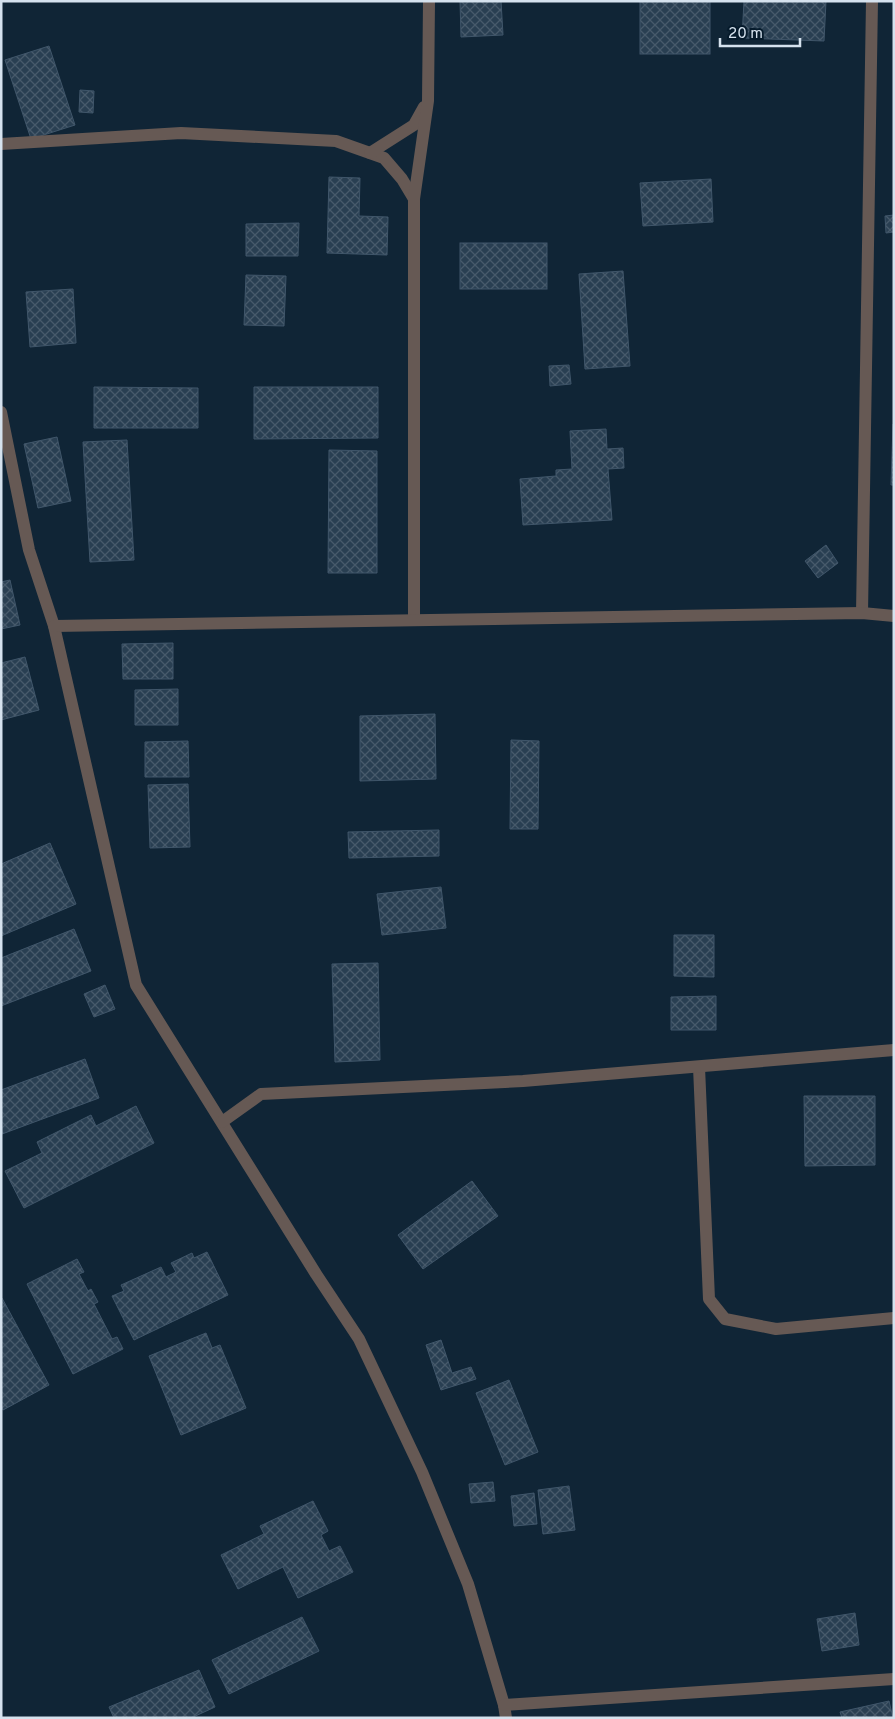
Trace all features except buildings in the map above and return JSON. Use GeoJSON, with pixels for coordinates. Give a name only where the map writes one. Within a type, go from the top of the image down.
{"type":"FeatureCollection","features":[{"type":"Feature","properties":{"kind":"street"},"geometry":{"type":"LineString","coordinates":[[414,620],[414,199],[428,101],[429,1]]}},
{"type":"Feature","properties":{"kind":"street"},"geometry":{"type":"LineString","coordinates":[[862,613],[872,1]]}},
{"type":"Feature","properties":{"kind":"street"},"geometry":{"type":"LineString","coordinates":[[370,153],[414,125],[428,101]]}},
{"type":"Feature","properties":{"kind":"street"},"geometry":{"type":"LineString","coordinates":[[1,144],[181,133],[336,141],[384,158],[402,178],[414,199]]}},
{"type":"Feature","properties":{"kind":"street"},"geometry":{"type":"LineString","coordinates":[[1,412],[29,550],[54,626],[136,985],[364,1348],[422,1472],[468,1584],[505,1712],[894,1678]]}},
{"type":"Feature","properties":{"kind":"street"},"geometry":{"type":"LineString","coordinates":[[54,626],[862,613],[894,616]]}},
{"type":"Feature","properties":{"kind":"street"},"geometry":{"type":"LineString","coordinates":[[222,1122],[261,1094],[523,1081],[894,1050]]}},
{"type":"Feature","properties":{"kind":"street"},"geometry":{"type":"LineString","coordinates":[[699,1066],[709,1299],[724,1319],[776,1329],[894,1318]]}}]}
